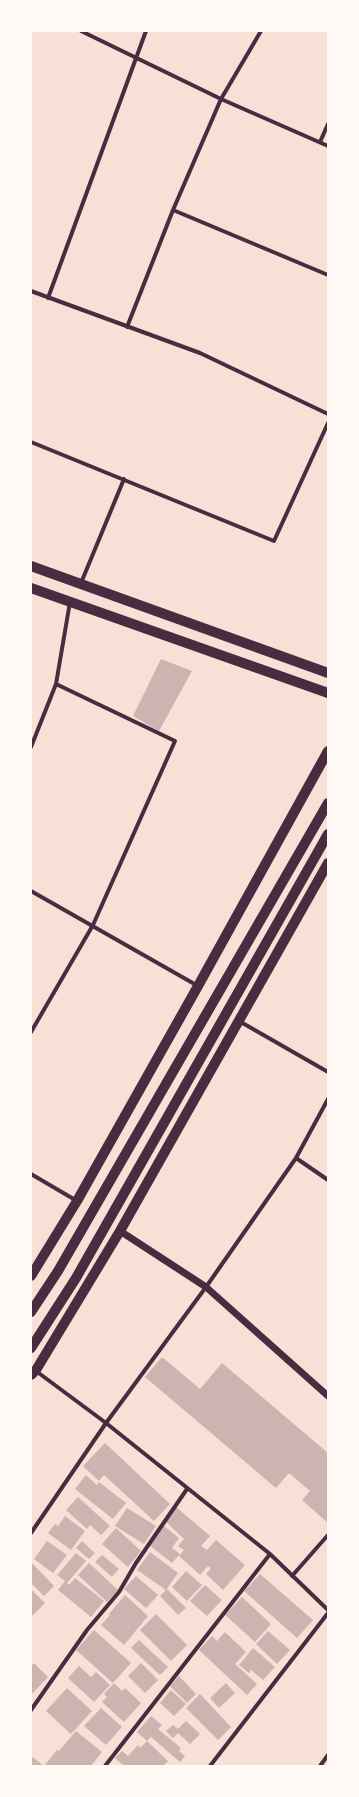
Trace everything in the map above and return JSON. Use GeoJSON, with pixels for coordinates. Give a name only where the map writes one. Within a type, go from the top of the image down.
{"type":"FeatureCollection","features":[{"type":"Feature","properties":{"kind":"main road"},"geometry":{"type":"LineString","coordinates":[[31,566],[328,673]]}},
{"type":"Feature","properties":{"kind":"main road"},"geometry":{"type":"LineString","coordinates":[[31,588],[327,694]]}},
{"type":"Feature","properties":{"kind":"main road"},"geometry":{"type":"LineString","coordinates":[[31,1276],[77,1201],[328,751]]}},
{"type":"Feature","properties":{"kind":"main road"},"geometry":{"type":"LineString","coordinates":[[31,1312],[58,1271],[328,803]]}},
{"type":"Feature","properties":{"kind":"main road"},"geometry":{"type":"LineString","coordinates":[[31,1348],[80,1271],[328,834]]}},
{"type":"Feature","properties":{"kind":"main road"},"geometry":{"type":"LineString","coordinates":[[33,1373],[120,1231],[239,1022],[325,876],[328,863]]}},
{"type":"Feature","properties":{"kind":"street"},"geometry":{"type":"LineString","coordinates":[[81,31],[221,99],[328,146]]}},
{"type":"Feature","properties":{"kind":"street"},"geometry":{"type":"LineString","coordinates":[[48,298],[146,31]]}},
{"type":"Feature","properties":{"kind":"street"},"geometry":{"type":"LineString","coordinates":[[127,327],[173,210],[221,99],[261,31]]}},
{"type":"Feature","properties":{"kind":"street"},"geometry":{"type":"LineString","coordinates":[[320,142],[328,124]]}},
{"type":"Feature","properties":{"kind":"street"},"geometry":{"type":"LineString","coordinates":[[173,210],[328,275]]}},
{"type":"Feature","properties":{"kind":"street"},"geometry":{"type":"LineString","coordinates":[[31,291],[200,353],[328,414]]}},
{"type":"Feature","properties":{"kind":"street"},"geometry":{"type":"LineString","coordinates":[[31,442],[274,541],[328,423]]}},
{"type":"Feature","properties":{"kind":"street"},"geometry":{"type":"LineString","coordinates":[[80,584],[124,479]]}},
{"type":"Feature","properties":{"kind":"street"},"geometry":{"type":"LineString","coordinates":[[31,747],[56,684],[70,602]]}},
{"type":"Feature","properties":{"kind":"street"},"geometry":{"type":"LineString","coordinates":[[31,1032],[93,925],[175,741],[56,684]]}},
{"type":"Feature","properties":{"kind":"street"},"geometry":{"type":"LineString","coordinates":[[31,891],[198,986]]}},
{"type":"Feature","properties":{"kind":"street"},"geometry":{"type":"LineString","coordinates":[[239,1022],[328,1072]]}},
{"type":"Feature","properties":{"kind":"street"},"geometry":{"type":"LineString","coordinates":[[31,1533],[106,1423],[206,1287],[296,1158],[328,1099]]}},
{"type":"Feature","properties":{"kind":"street"},"geometry":{"type":"LineString","coordinates":[[296,1158],[328,1180]]}},
{"type":"Feature","properties":{"kind":"street"},"geometry":{"type":"LineString","coordinates":[[31,1174],[77,1201]]}},
{"type":"Feature","properties":{"kind":"street"},"geometry":{"type":"LineString","coordinates":[[120,1231],[206,1287],[328,1396]]}},
{"type":"Feature","properties":{"kind":"street"},"geometry":{"type":"LineString","coordinates":[[33,1373],[106,1423],[270,1554],[328,1610]]}},
{"type":"Feature","properties":{"kind":"street"},"geometry":{"type":"LineString","coordinates":[[31,1710],[87,1630],[119,1592],[136,1563],[187,1489]]}},
{"type":"Feature","properties":{"kind":"street"},"geometry":{"type":"LineString","coordinates":[[292,1576],[328,1535]]}},
{"type":"Feature","properties":{"kind":"street"},"geometry":{"type":"LineString","coordinates":[[105,1766],[270,1554]]}},
{"type":"Feature","properties":{"kind":"street"},"geometry":{"type":"LineString","coordinates":[[210,1766],[328,1613]]}},
{"type":"Feature","properties":{"kind":"street"},"geometry":{"type":"LineString","coordinates":[[320,1766],[328,1755]]}},
{"type":"Feature","properties":{"kind":"building"},"geometry":{"type":"Polygon","coordinates":[[[161,659],[192,671],[159,731],[133,716],[161,659]]]}},
{"type":"Feature","properties":{"kind":"building"},"geometry":{"type":"Polygon","coordinates":[[[162,1357],[200,1389],[222,1363],[328,1453],[328,1523],[302,1500],[310,1491],[289,1473],[276,1488],[145,1377],[162,1357]]]}},
{"type":"Feature","properties":{"kind":"building"},"geometry":{"type":"Polygon","coordinates":[[[105,1443],[170,1504],[154,1521],[104,1475],[99,1481],[83,1466],[105,1443]]]}},
{"type":"Feature","properties":{"kind":"building"},"geometry":{"type":"Polygon","coordinates":[[[86,1475],[97,1485],[99,1482],[126,1503],[113,1519],[75,1489],[86,1475]]]}},
{"type":"Feature","properties":{"kind":"building"},"geometry":{"type":"Polygon","coordinates":[[[78,1497],[110,1526],[101,1535],[90,1525],[87,1529],[66,1510],[78,1497]]]}},
{"type":"Feature","properties":{"kind":"building"},"geometry":{"type":"Polygon","coordinates":[[[176,1507],[210,1536],[201,1546],[207,1550],[216,1540],[245,1565],[223,1590],[206,1574],[211,1568],[208,1566],[200,1575],[179,1556],[184,1550],[178,1546],[184,1539],[165,1521],[176,1507]]]}},
{"type":"Feature","properties":{"kind":"building"},"geometry":{"type":"Polygon","coordinates":[[[127,1508],[156,1526],[144,1544],[115,1526],[127,1508]]]}},
{"type":"Feature","properties":{"kind":"building"},"geometry":{"type":"Polygon","coordinates":[[[65,1516],[85,1531],[71,1550],[48,1533],[55,1524],[58,1526],[65,1516]]]}},
{"type":"Feature","properties":{"kind":"building"},"geometry":{"type":"Polygon","coordinates":[[[164,1526],[179,1538],[172,1548],[180,1554],[172,1563],[149,1545],[164,1526]]]}},
{"type":"Feature","properties":{"kind":"building"},"geometry":{"type":"Polygon","coordinates":[[[116,1528],[141,1551],[128,1567],[102,1544],[116,1528]]]}},
{"type":"Feature","properties":{"kind":"building"},"geometry":{"type":"Polygon","coordinates":[[[47,1541],[67,1555],[53,1573],[34,1559],[47,1541]]]}},
{"type":"Feature","properties":{"kind":"building"},"geometry":{"type":"Polygon","coordinates":[[[82,1541],[95,1553],[89,1559],[76,1548],[82,1541]]]}},
{"type":"Feature","properties":{"kind":"building"},"geometry":{"type":"Polygon","coordinates":[[[150,1552],[178,1573],[166,1590],[137,1570],[150,1552]]]}},
{"type":"Feature","properties":{"kind":"building"},"geometry":{"type":"Polygon","coordinates":[[[76,1553],[86,1561],[67,1583],[69,1585],[75,1578],[104,1601],[91,1617],[58,1590],[65,1581],[57,1575],[76,1553]]]}},
{"type":"Feature","properties":{"kind":"building"},"geometry":{"type":"Polygon","coordinates":[[[102,1555],[119,1569],[112,1577],[95,1562],[102,1555]]]}},
{"type":"Feature","properties":{"kind":"building"},"geometry":{"type":"Polygon","coordinates":[[[31,1562],[54,1586],[44,1596],[31,1583],[31,1562]]]}},
{"type":"Feature","properties":{"kind":"building"},"geometry":{"type":"Polygon","coordinates":[[[89,1563],[118,1590],[107,1602],[78,1575],[89,1563]]]}},
{"type":"Feature","properties":{"kind":"building"},"geometry":{"type":"Polygon","coordinates":[[[186,1571],[202,1585],[187,1601],[172,1587],[186,1571]]]}},
{"type":"Feature","properties":{"kind":"building"},"geometry":{"type":"Polygon","coordinates":[[[260,1574],[313,1620],[297,1638],[244,1591],[260,1574]]]}},
{"type":"Feature","properties":{"kind":"building"},"geometry":{"type":"Polygon","coordinates":[[[136,1576],[158,1595],[146,1608],[124,1589],[136,1576]]]}},
{"type":"Feature","properties":{"kind":"building"},"geometry":{"type":"Polygon","coordinates":[[[205,1585],[222,1600],[207,1616],[190,1601],[205,1585]]]}},
{"type":"Feature","properties":{"kind":"building"},"geometry":{"type":"Polygon","coordinates":[[[31,1589],[45,1603],[31,1617],[31,1589]]]}},
{"type":"Feature","properties":{"kind":"building"},"geometry":{"type":"Polygon","coordinates":[[[167,1589],[186,1608],[178,1615],[160,1596],[167,1589]]]}},
{"type":"Feature","properties":{"kind":"building"},"geometry":{"type":"Polygon","coordinates":[[[125,1595],[148,1616],[124,1645],[101,1625],[125,1595]]]}},
{"type":"Feature","properties":{"kind":"building"},"geometry":{"type":"Polygon","coordinates":[[[242,1597],[271,1624],[255,1642],[225,1615],[242,1597]]]}},
{"type":"Feature","properties":{"kind":"building"},"geometry":{"type":"Polygon","coordinates":[[[156,1614],[187,1645],[171,1661],[140,1630],[156,1614]]]}},
{"type":"Feature","properties":{"kind":"building"},"geometry":{"type":"Polygon","coordinates":[[[94,1630],[131,1663],[113,1683],[76,1650],[94,1630]]]}},
{"type":"Feature","properties":{"kind":"building"},"geometry":{"type":"Polygon","coordinates":[[[268,1631],[290,1650],[277,1664],[256,1644],[268,1631]]]}},
{"type":"Feature","properties":{"kind":"building"},"geometry":{"type":"Polygon","coordinates":[[[225,1632],[246,1652],[235,1664],[257,1684],[247,1695],[199,1650],[212,1636],[217,1641],[225,1632]]]}},
{"type":"Feature","properties":{"kind":"building"},"geometry":{"type":"Polygon","coordinates":[[[139,1640],[168,1667],[160,1675],[131,1648],[139,1640]]]}},
{"type":"Feature","properties":{"kind":"building"},"geometry":{"type":"Polygon","coordinates":[[[253,1648],[275,1667],[263,1680],[251,1670],[249,1673],[239,1665],[253,1648]]]}},
{"type":"Feature","properties":{"kind":"building"},"geometry":{"type":"Polygon","coordinates":[[[34,1663],[48,1677],[31,1695],[31,1666],[34,1663]]]}},
{"type":"Feature","properties":{"kind":"building"},"geometry":{"type":"Polygon","coordinates":[[[141,1663],[158,1680],[145,1693],[128,1676],[141,1663]]]}},
{"type":"Feature","properties":{"kind":"building"},"geometry":{"type":"Polygon","coordinates":[[[79,1666],[91,1677],[96,1672],[110,1685],[94,1702],[68,1678],[79,1666]]]}},
{"type":"Feature","properties":{"kind":"building"},"geometry":{"type":"Polygon","coordinates":[[[179,1676],[196,1694],[187,1703],[170,1686],[179,1676]]]}},
{"type":"Feature","properties":{"kind":"building"},"geometry":{"type":"Polygon","coordinates":[[[114,1683],[122,1691],[125,1688],[141,1703],[124,1722],[102,1702],[107,1697],[104,1694],[114,1683]]]}},
{"type":"Feature","properties":{"kind":"building"},"geometry":{"type":"Polygon","coordinates":[[[226,1683],[235,1693],[219,1708],[210,1698],[226,1683]]]}},
{"type":"Feature","properties":{"kind":"building"},"geometry":{"type":"Polygon","coordinates":[[[67,1688],[92,1711],[71,1734],[46,1711],[67,1688]]]}},
{"type":"Feature","properties":{"kind":"building"},"geometry":{"type":"Polygon","coordinates":[[[171,1690],[186,1704],[174,1716],[160,1703],[171,1690]]]}},
{"type":"Feature","properties":{"kind":"building"},"geometry":{"type":"Polygon","coordinates":[[[200,1694],[231,1727],[218,1740],[186,1708],[200,1694]]]}},
{"type":"Feature","properties":{"kind":"building"},"geometry":{"type":"Polygon","coordinates":[[[101,1708],[122,1727],[106,1745],[84,1726],[101,1708]]]}},
{"type":"Feature","properties":{"kind":"building"},"geometry":{"type":"Polygon","coordinates":[[[151,1716],[162,1725],[158,1729],[181,1748],[179,1751],[185,1756],[180,1762],[151,1737],[147,1741],[137,1732],[151,1716]]]}},
{"type":"Feature","properties":{"kind":"building"},"geometry":{"type":"Polygon","coordinates":[[[186,1721],[200,1734],[190,1744],[178,1733],[173,1738],[166,1731],[173,1725],[178,1729],[186,1721]]]}},
{"type":"Feature","properties":{"kind":"building"},"geometry":{"type":"Polygon","coordinates":[[[76,1731],[102,1752],[91,1766],[44,1766],[57,1750],[59,1751],[76,1731]]]}},
{"type":"Feature","properties":{"kind":"building"},"geometry":{"type":"Polygon","coordinates":[[[147,1741],[168,1761],[163,1766],[124,1766],[115,1758],[122,1751],[128,1756],[138,1745],[140,1748],[147,1741]]]}},
{"type":"Feature","properties":{"kind":"building"},"geometry":{"type":"Polygon","coordinates":[[[31,1756],[44,1766],[31,1766],[31,1756]]]}}]}
